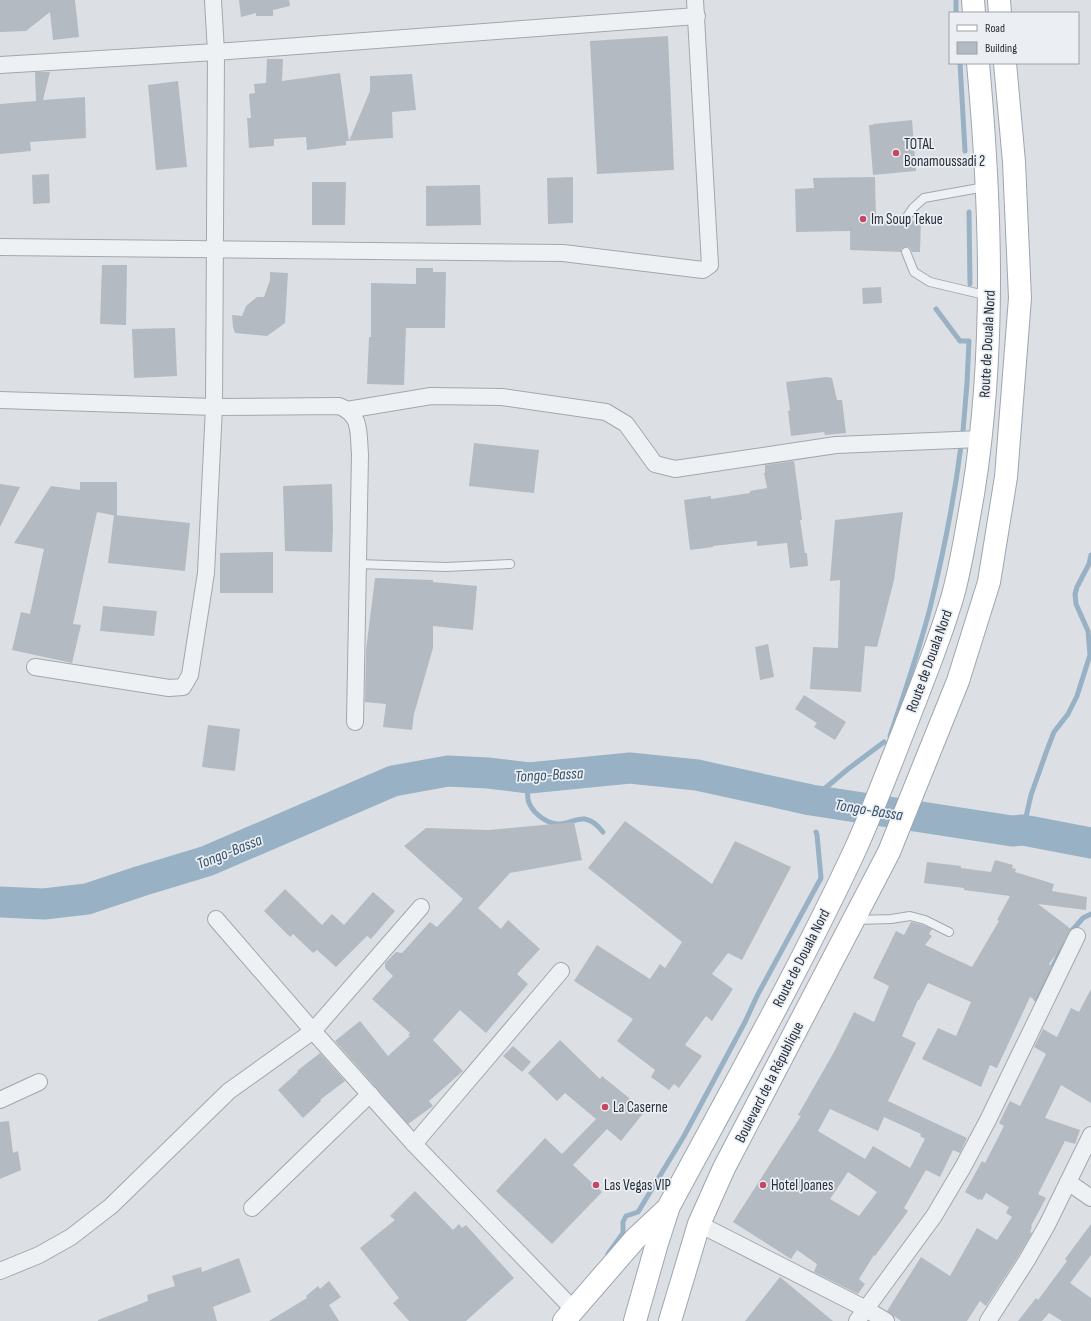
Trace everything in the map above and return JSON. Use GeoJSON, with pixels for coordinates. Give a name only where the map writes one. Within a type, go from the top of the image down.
{"type":"FeatureCollection","features":[{"type":"Feature","properties":{"kind":"main road"},"geometry":{"type":"LineString","coordinates":[[973,0],[974,12]]}},
{"type":"Feature","properties":{"kind":"main road"},"geometry":{"type":"LineString","coordinates":[[999,0],[1000,12]]}},
{"type":"Feature","properties":{"kind":"main road","name":"Route de Douala Nord"},"geometry":{"type":"LineString","coordinates":[[669,1206],[788,985],[855,849],[886,776],[936,647],[953,594],[966,534],[980,439],[985,397],[989,333],[990,268],[987,187],[985,140],[978,64]]}},
{"type":"Feature","properties":{"kind":"main road","name":"Route de Douala Nord"},"geometry":{"type":"LineString","coordinates":[[889,852],[958,681],[989,582],[1006,477],[1020,298],[1014,162],[1005,64]]}},
{"type":"Feature","properties":{"kind":"main road","name":"Boulevard de la République"},"geometry":{"type":"LineString","coordinates":[[670,1321],[699,1224],[724,1168],[889,852]]}},
{"type":"Feature","properties":{"kind":"main road"},"geometry":{"type":"LineString","coordinates":[[788,985],[812,999]]}},
{"type":"Feature","properties":{"kind":"main road"},"geometry":{"type":"LineString","coordinates":[[569,1316],[635,1239],[669,1206]]}},
{"type":"Feature","properties":{"kind":"main road"},"geometry":{"type":"LineString","coordinates":[[635,1321],[669,1206]]}},
{"type":"Feature","properties":{"kind":"street"},"geometry":{"type":"LineString","coordinates":[[35,667],[169,688],[183,687],[190,675],[206,573],[214,407],[216,52],[213,0]]}},
{"type":"Feature","properties":{"kind":"street"},"geometry":{"type":"LineString","coordinates":[[0,247],[563,253],[703,270],[710,265],[696,0]]}},
{"type":"Feature","properties":{"kind":"street"},"geometry":{"type":"LineString","coordinates":[[0,65],[216,52],[697,16]]}},
{"type":"Feature","properties":{"kind":"street"},"geometry":{"type":"LineString","coordinates":[[347,410],[431,396],[502,397],[606,412],[626,424],[655,464],[675,469],[836,445],[980,439]]}},
{"type":"Feature","properties":{"kind":"street"},"geometry":{"type":"LineString","coordinates":[[0,400],[214,407],[339,406],[353,414],[357,424],[360,454],[355,722]]}},
{"type":"Feature","properties":{"kind":"street"},"geometry":{"type":"LineString","coordinates":[[0,1271],[39,1255],[71,1237],[111,1206],[232,1088],[313,1031],[421,907]]}},
{"type":"Feature","properties":{"kind":"street"},"geometry":{"type":"LineString","coordinates":[[216,920],[313,1031],[569,1316]]}},
{"type":"Feature","properties":{"kind":"street"},"geometry":{"type":"LineString","coordinates":[[862,1315],[934,1216],[963,1167],[988,1120],[1077,936]]}},
{"type":"Feature","properties":{"kind":"street"},"geometry":{"type":"LineString","coordinates":[[414,1144],[561,971]]}},
{"type":"Feature","properties":{"kind":"street"},"geometry":{"type":"LineString","coordinates":[[0,1100],[39,1082]]}},
{"type":"Feature","properties":{"kind":"street"},"geometry":{"type":"LineString","coordinates":[[252,1208],[370,1094]]}},
{"type":"Feature","properties":{"kind":"street"},"geometry":{"type":"LineString","coordinates":[[988,1321],[1027,1260],[1047,1225],[1091,1135]]}},
{"type":"Feature","properties":{"kind":"street"},"geometry":{"type":"LineString","coordinates":[[1068,1182],[1091,1198]]}},
{"type":"Feature","properties":{"kind":"street"},"geometry":{"type":"LineString","coordinates":[[699,1224],[862,1315],[886,1321]]}},
{"type":"Feature","properties":{"kind":"lane"},"geometry":{"type":"LineString","coordinates":[[904,221],[913,208],[924,198],[987,187]]}},
{"type":"Feature","properties":{"kind":"lane"},"geometry":{"type":"LineString","coordinates":[[906,252],[914,272],[930,282],[989,296]]}},
{"type":"Feature","properties":{"kind":"lane"},"geometry":{"type":"LineString","coordinates":[[358,564],[446,567],[510,564]]}},
{"type":"Feature","properties":{"kind":"lane"},"geometry":{"type":"LineString","coordinates":[[854,920],[891,920],[910,916],[925,920],[949,932]]}},
{"type":"Feature","properties":{"kind":"building"},"geometry":{"type":"Polygon","coordinates":[[[0,0],[75,0],[79,37],[53,40],[50,12],[26,31],[0,32],[0,0]]]}},
{"type":"Feature","properties":{"kind":"building"},"geometry":{"type":"Polygon","coordinates":[[[239,0],[289,0],[290,6],[273,10],[273,16],[256,16],[256,13],[241,17],[239,0]]]}},
{"type":"Feature","properties":{"kind":"building"},"geometry":{"type":"Polygon","coordinates":[[[668,36],[674,170],[597,174],[590,41],[668,36]]]}},
{"type":"Feature","properties":{"kind":"building"},"geometry":{"type":"Polygon","coordinates":[[[267,59],[283,59],[282,81],[340,73],[349,141],[346,141],[346,145],[307,150],[306,137],[274,139],[274,146],[249,148],[247,118],[251,118],[249,94],[255,93],[254,84],[266,83],[267,59]]]}},
{"type":"Feature","properties":{"kind":"building"},"geometry":{"type":"Polygon","coordinates":[[[35,72],[50,72],[43,100],[85,97],[86,138],[30,142],[31,151],[0,154],[0,104],[36,101],[35,72]]]}},
{"type":"Feature","properties":{"kind":"building"},"geometry":{"type":"Polygon","coordinates":[[[412,74],[416,110],[392,112],[393,138],[349,141],[370,91],[370,76],[412,74]]]}},
{"type":"Feature","properties":{"kind":"building"},"geometry":{"type":"Polygon","coordinates":[[[178,81],[187,167],[156,170],[148,85],[178,81]]]}},
{"type":"Feature","properties":{"kind":"building"},"geometry":{"type":"Polygon","coordinates":[[[912,120],[916,171],[873,175],[869,125],[912,120]]]}},
{"type":"Feature","properties":{"kind":"building"},"geometry":{"type":"Polygon","coordinates":[[[49,174],[50,203],[33,204],[32,175],[49,174]]]}},
{"type":"Feature","properties":{"kind":"building"},"geometry":{"type":"Polygon","coordinates":[[[573,177],[573,223],[548,224],[547,178],[573,177]]]}},
{"type":"Feature","properties":{"kind":"building"},"geometry":{"type":"Polygon","coordinates":[[[875,177],[876,221],[899,221],[901,225],[907,226],[911,221],[921,221],[920,252],[912,252],[910,248],[906,247],[902,248],[901,252],[850,250],[850,231],[796,232],[795,189],[814,188],[813,178],[875,177]]]}},
{"type":"Feature","properties":{"kind":"building"},"geometry":{"type":"Polygon","coordinates":[[[312,182],[346,182],[345,225],[312,225],[312,182]]]}},
{"type":"Feature","properties":{"kind":"building"},"geometry":{"type":"Polygon","coordinates":[[[480,185],[481,225],[426,226],[426,186],[480,185]]]}},
{"type":"Feature","properties":{"kind":"building"},"geometry":{"type":"Polygon","coordinates":[[[102,265],[127,265],[126,325],[100,324],[102,265]]]}},
{"type":"Feature","properties":{"kind":"building"},"geometry":{"type":"Polygon","coordinates":[[[416,268],[433,268],[433,272],[446,272],[445,328],[406,328],[404,385],[367,384],[369,337],[371,337],[371,283],[416,284],[416,268]]]}},
{"type":"Feature","properties":{"kind":"building"},"geometry":{"type":"Polygon","coordinates":[[[270,272],[288,273],[285,323],[267,336],[235,333],[232,315],[242,316],[246,306],[257,297],[264,297],[270,280],[270,272]]]}},
{"type":"Feature","properties":{"kind":"building"},"geometry":{"type":"Polygon","coordinates":[[[881,287],[882,303],[863,304],[862,288],[881,287]]]}},
{"type":"Feature","properties":{"kind":"building"},"geometry":{"type":"Polygon","coordinates":[[[175,328],[177,376],[134,378],[132,329],[175,328]]]}},
{"type":"Feature","properties":{"kind":"building"},"geometry":{"type":"Polygon","coordinates":[[[826,377],[832,378],[837,400],[842,400],[846,433],[825,435],[824,432],[791,436],[788,411],[790,410],[786,382],[826,377]]]}},
{"type":"Feature","properties":{"kind":"building"},"geometry":{"type":"Polygon","coordinates":[[[474,443],[539,450],[534,493],[469,486],[474,443]]]}},
{"type":"Feature","properties":{"kind":"building"},"geometry":{"type":"Polygon","coordinates":[[[794,461],[802,520],[800,520],[805,553],[807,553],[808,566],[790,568],[787,543],[757,546],[757,541],[690,550],[684,500],[711,496],[711,499],[750,493],[750,491],[767,488],[764,473],[765,465],[794,461]]]}},
{"type":"Feature","properties":{"kind":"building"},"geometry":{"type":"Polygon","coordinates":[[[80,482],[117,482],[117,516],[97,512],[73,624],[81,625],[72,663],[12,650],[21,612],[30,614],[44,549],[14,543],[51,486],[80,490],[80,482]]]}},
{"type":"Feature","properties":{"kind":"building"},"geometry":{"type":"Polygon","coordinates":[[[0,484],[20,487],[0,527],[0,484]]]}},
{"type":"Feature","properties":{"kind":"building"},"geometry":{"type":"Polygon","coordinates":[[[332,484],[332,552],[285,551],[283,486],[332,484]]]}},
{"type":"Feature","properties":{"kind":"building"},"geometry":{"type":"Polygon","coordinates":[[[903,512],[894,580],[877,647],[865,646],[861,692],[810,689],[813,647],[838,648],[840,580],[830,581],[835,520],[903,512]]]}},
{"type":"Feature","properties":{"kind":"building"},"geometry":{"type":"Polygon","coordinates":[[[114,515],[190,523],[185,571],[108,563],[114,515]]]}},
{"type":"Feature","properties":{"kind":"building"},"geometry":{"type":"Polygon","coordinates":[[[273,552],[273,593],[220,593],[220,553],[273,552]]]}},
{"type":"Feature","properties":{"kind":"building"},"geometry":{"type":"Polygon","coordinates":[[[375,578],[433,580],[433,582],[477,586],[473,630],[433,626],[433,648],[414,714],[412,730],[383,727],[386,704],[365,702],[366,650],[375,578]]]}},
{"type":"Feature","properties":{"kind":"building"},"geometry":{"type":"Polygon","coordinates":[[[103,606],[157,611],[154,636],[100,631],[103,606]]]}},
{"type":"Feature","properties":{"kind":"building"},"geometry":{"type":"Polygon","coordinates":[[[768,644],[774,677],[760,680],[755,647],[768,644]]]}},
{"type":"Feature","properties":{"kind":"building"},"geometry":{"type":"Polygon","coordinates":[[[804,695],[846,722],[835,740],[814,727],[817,723],[795,709],[804,695]]]}},
{"type":"Feature","properties":{"kind":"building"},"geometry":{"type":"Polygon","coordinates":[[[208,725],[240,729],[235,771],[202,767],[208,725]]]}},
{"type":"Feature","properties":{"kind":"building"},"geometry":{"type":"Polygon","coordinates":[[[625,821],[712,884],[735,841],[791,867],[742,960],[728,953],[712,974],[733,989],[712,1021],[706,1016],[685,1045],[702,1056],[679,1088],[674,1084],[669,1090],[651,1077],[655,1070],[617,1041],[633,1019],[574,981],[597,945],[650,979],[660,964],[665,968],[682,942],[588,868],[625,821]]]}},
{"type":"Feature","properties":{"kind":"building"},"geometry":{"type":"Polygon","coordinates":[[[574,822],[582,860],[510,873],[478,908],[501,929],[508,920],[540,949],[517,974],[528,984],[486,1033],[460,1010],[433,1040],[463,1071],[429,1101],[433,1106],[408,1124],[335,1041],[360,1021],[388,1056],[410,1036],[408,1035],[410,1033],[372,999],[393,976],[385,968],[385,963],[396,952],[402,953],[430,922],[437,927],[463,899],[404,846],[426,828],[489,830],[574,822]]]}},
{"type":"Feature","properties":{"kind":"building"},"geometry":{"type":"Polygon","coordinates":[[[995,860],[1013,865],[1012,868],[1016,869],[1015,872],[1054,884],[1052,891],[1087,897],[1086,910],[1038,904],[1071,929],[1060,949],[1049,964],[1052,966],[1035,1000],[1030,997],[997,1068],[990,1065],[981,1087],[922,1059],[938,1028],[956,1036],[971,1002],[928,983],[918,1000],[902,1036],[916,1043],[888,1101],[967,1138],[960,1153],[953,1150],[940,1177],[926,1170],[904,1208],[908,1211],[875,1256],[874,1255],[859,1279],[865,1284],[858,1294],[814,1272],[817,1264],[797,1250],[791,1259],[733,1222],[801,1116],[798,1115],[834,1052],[854,1012],[874,1022],[889,986],[873,978],[896,931],[904,935],[911,922],[932,929],[929,934],[932,936],[925,945],[972,967],[999,921],[997,920],[1010,896],[924,883],[927,862],[961,866],[961,868],[991,872],[995,860]],[[830,1109],[818,1131],[865,1159],[873,1146],[910,1168],[925,1139],[920,1136],[921,1134],[884,1117],[878,1131],[830,1109]],[[848,1172],[830,1199],[859,1216],[877,1192],[848,1172]]]}},
{"type":"Feature","properties":{"kind":"building"},"geometry":{"type":"Polygon","coordinates":[[[285,889],[322,925],[332,914],[344,925],[373,892],[395,911],[371,939],[367,936],[336,967],[317,950],[313,953],[293,934],[290,937],[264,911],[285,889]]]}},
{"type":"Feature","properties":{"kind":"building"},"geometry":{"type":"Polygon","coordinates":[[[1091,989],[1091,1103],[1061,1085],[1045,1118],[1080,1130],[1075,1144],[1065,1141],[1038,1194],[1046,1198],[1031,1226],[1030,1232],[1032,1233],[986,1306],[980,1301],[967,1321],[901,1321],[887,1311],[921,1257],[950,1276],[977,1228],[997,1240],[1012,1217],[1006,1213],[1009,1207],[986,1193],[982,1200],[979,1200],[965,1192],[982,1161],[985,1163],[1004,1126],[999,1123],[1010,1101],[1020,1106],[1046,1054],[1034,1047],[1043,1029],[1057,1037],[1071,1008],[1079,1012],[1091,989]]]}},
{"type":"Feature","properties":{"kind":"building"},"geometry":{"type":"Polygon","coordinates":[[[560,1040],[600,1079],[602,1076],[645,1111],[621,1141],[607,1129],[573,1165],[602,1192],[552,1244],[496,1191],[545,1138],[562,1154],[596,1119],[565,1093],[557,1101],[528,1073],[560,1040]]]}},
{"type":"Feature","properties":{"kind":"building"},"geometry":{"type":"Polygon","coordinates":[[[513,1046],[531,1062],[522,1072],[503,1056],[513,1046]]]}},
{"type":"Feature","properties":{"kind":"building"},"geometry":{"type":"Polygon","coordinates":[[[320,1053],[345,1081],[320,1100],[321,1101],[303,1118],[278,1090],[298,1072],[297,1071],[320,1053]]]}},
{"type":"Feature","properties":{"kind":"building"},"geometry":{"type":"Polygon","coordinates":[[[9,1121],[13,1153],[18,1151],[21,1170],[0,1179],[0,1122],[9,1121]]]}},
{"type":"Feature","properties":{"kind":"building"},"geometry":{"type":"Polygon","coordinates":[[[415,1191],[453,1230],[459,1224],[462,1228],[466,1225],[514,1278],[466,1321],[409,1321],[393,1303],[399,1298],[360,1248],[395,1220],[390,1216],[415,1191]]]}},
{"type":"Feature","properties":{"kind":"building"},"geometry":{"type":"Polygon","coordinates":[[[1091,1224],[1091,1255],[1070,1283],[1091,1298],[1091,1321],[1062,1321],[1049,1313],[1042,1321],[1018,1321],[1036,1298],[1038,1300],[1067,1261],[1065,1259],[1091,1224]]]}},
{"type":"Feature","properties":{"kind":"building"},"geometry":{"type":"Polygon","coordinates":[[[239,1258],[251,1292],[213,1307],[217,1321],[98,1321],[148,1301],[147,1295],[175,1286],[172,1276],[201,1267],[202,1272],[239,1258]]]}},
{"type":"Feature","properties":{"kind":"building"},"geometry":{"type":"Polygon","coordinates":[[[780,1277],[810,1302],[833,1321],[745,1321],[780,1277]]]}},
{"type":"Feature","properties":{"kind":"building"},"geometry":{"type":"Polygon","coordinates":[[[329,1281],[341,1297],[329,1305],[339,1321],[269,1321],[307,1298],[306,1296],[318,1286],[320,1289],[329,1281]]]}},
{"type":"Feature","properties":{"kind":"waterway"},"geometry":{"type":"LineString","coordinates":[[956,0],[956,12]]}},
{"type":"Feature","properties":{"kind":"waterway"},"geometry":{"type":"LineString","coordinates":[[960,64],[965,151]]}},
{"type":"Feature","properties":{"kind":"waterway"},"geometry":{"type":"LineString","coordinates":[[969,212],[970,284]]}},
{"type":"Feature","properties":{"kind":"waterway"},"geometry":{"type":"LineString","coordinates":[[936,309],[960,341],[969,341],[963,431]]}},
{"type":"Feature","properties":{"kind":"waterway"},"geometry":{"type":"LineString","coordinates":[[890,736],[930,608],[948,527],[961,446]]}},
{"type":"Feature","properties":{"kind":"waterway"},"geometry":{"type":"LineString","coordinates":[[1023,830],[1031,795],[1047,750],[1054,732],[1068,714],[1077,696],[1090,655],[1088,631],[1076,604],[1075,594],[1089,564],[1091,555]]}},
{"type":"Feature","properties":{"kind":"waterway"},"geometry":{"type":"LineString","coordinates":[[811,800],[848,769],[884,742]]}},
{"type":"Feature","properties":{"kind":"waterway","name":"Tongo-Bassa"},"geometry":{"type":"LineString","coordinates":[[0,902],[44,904],[87,899],[207,861],[393,781],[448,771],[488,773],[529,778],[630,768],[697,775],[811,800],[1012,831],[1023,830],[1091,843]]}},
{"type":"Feature","properties":{"kind":"waterway"},"geometry":{"type":"LineString","coordinates":[[529,778],[527,793],[529,803],[534,811],[546,821],[561,824],[579,819],[585,819],[593,822],[603,832]]}},
{"type":"Feature","properties":{"kind":"waterway"},"geometry":{"type":"LineString","coordinates":[[608,1254],[623,1233],[623,1222],[626,1216],[638,1212],[684,1136],[821,878],[816,832]]}},
{"type":"Feature","properties":{"kind":"waterway"},"geometry":{"type":"LineString","coordinates":[[1069,934],[1083,918],[1091,914]]}},
{"type":"Feature","properties":{"kind":"waterway"},"geometry":{"type":"LineString","coordinates":[[1036,999],[1065,943]]}},
{"type":"Feature","properties":{"kind":"place","name":"TOTAL Bonamoussadi 2"},"geometry":{"type":"Point","coordinates":[896,153]}},
{"type":"Feature","properties":{"kind":"place","name":"Im Soup Tekue"},"geometry":{"type":"Point","coordinates":[863,219]}},
{"type":"Feature","properties":{"kind":"place","name":"La Caserne"},"geometry":{"type":"Point","coordinates":[605,1107]}},
{"type":"Feature","properties":{"kind":"place","name":"Las Vegas VIP"},"geometry":{"type":"Point","coordinates":[596,1185]}},
{"type":"Feature","properties":{"kind":"place","name":"Hotel Joanes"},"geometry":{"type":"Point","coordinates":[763,1185]}}]}
